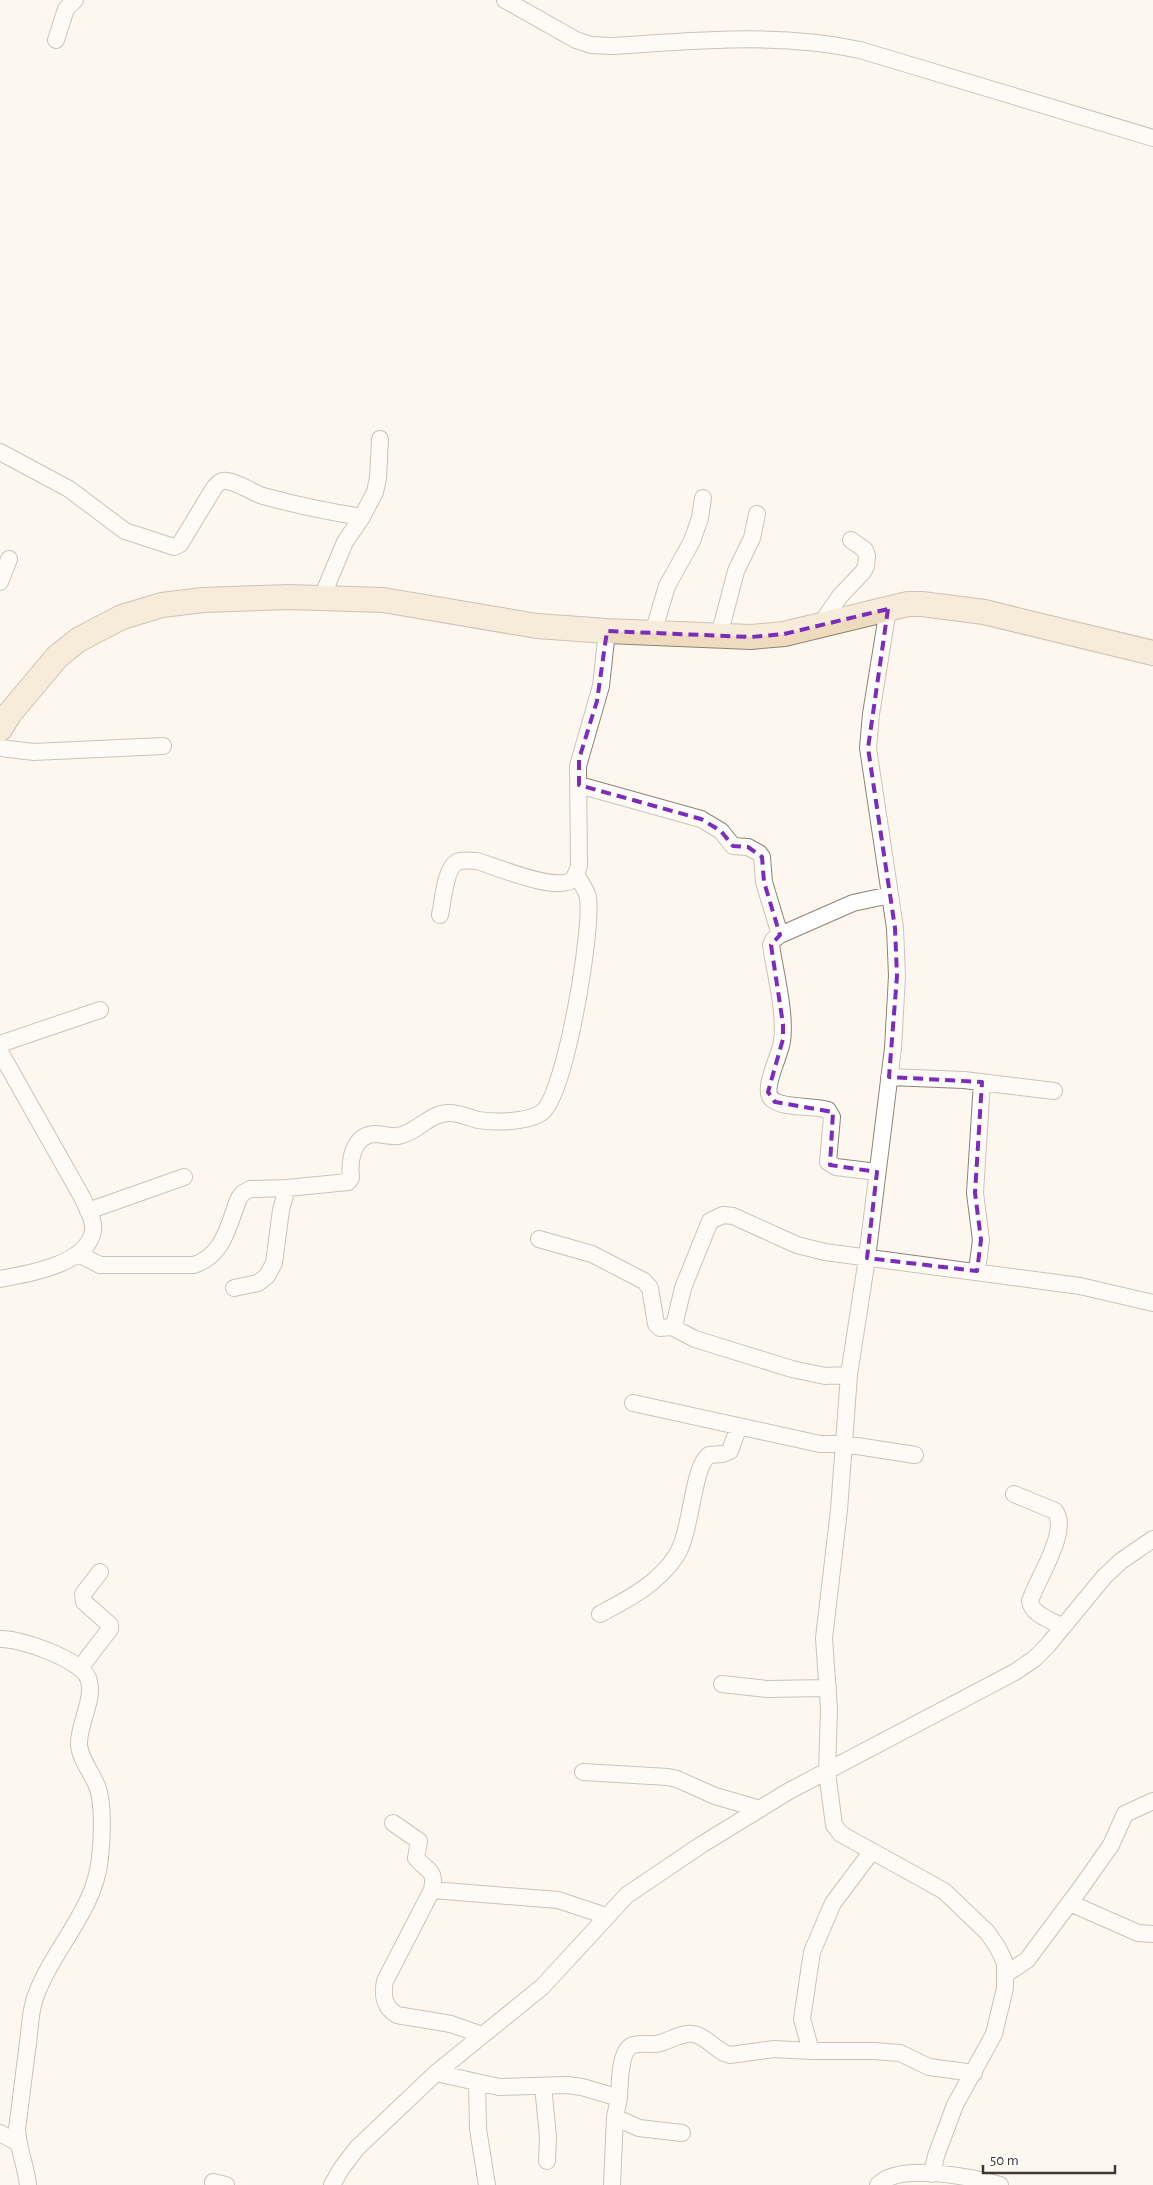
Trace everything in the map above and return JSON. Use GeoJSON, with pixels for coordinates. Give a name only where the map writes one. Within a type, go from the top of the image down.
{"type":"FeatureCollection","features":[{"type":"Feature","properties":{"kind":"street"},"geometry":{"type":"LineString","coordinates":[[56,40],[66,9],[75,0]]}},
{"type":"Feature","properties":{"kind":"street"},"geometry":{"type":"LineString","coordinates":[[506,0],[576,40],[591,45],[612,46],[759,39],[838,45],[1153,138]]}},
{"type":"Feature","properties":{"kind":"street"},"geometry":{"type":"LineString","coordinates":[[322,597],[345,542],[362,518],[375,492],[380,439]]}},
{"type":"Feature","properties":{"kind":"street"},"geometry":{"type":"LineString","coordinates":[[0,452],[69,489],[125,531],[171,546],[180,544],[214,488],[223,481],[269,497],[319,510],[362,518]]}},
{"type":"Feature","properties":{"kind":"street"},"geometry":{"type":"LineString","coordinates":[[653,634],[667,586],[692,540],[700,518],[703,498]]}},
{"type":"Feature","properties":{"kind":"street"},"geometry":{"type":"LineString","coordinates":[[718,636],[736,571],[752,538],[757,514]]}},
{"type":"Feature","properties":{"kind":"street"},"geometry":{"type":"LineString","coordinates":[[820,625],[840,596],[863,572],[866,566],[867,556],[865,550],[851,540]]}},
{"type":"Feature","properties":{"kind":"street"},"geometry":{"type":"LineString","coordinates":[[0,582],[8,559]]}},
{"type":"Feature","properties":{"kind":"street"},"geometry":{"type":"LineString","coordinates":[[0,729],[10,713],[57,657],[78,640],[122,617],[162,605],[203,600],[322,597],[383,600],[537,626],[653,634],[751,637],[784,634],[908,604],[922,604],[984,612],[1153,653]]}},
{"type":"Feature","properties":{"kind":"street"},"geometry":{"type":"LineString","coordinates":[[888,609],[871,714],[868,748],[895,928],[897,976],[889,1077],[867,1258],[849,1375],[834,1557],[824,1638],[828,1688],[827,1772],[834,1825],[841,1834],[944,1891],[987,1932],[1002,1956],[1006,1974],[994,2034],[955,2105],[936,2156],[932,2174]]}},
{"type":"Feature","properties":{"kind":"street"},"geometry":{"type":"LineString","coordinates":[[440,915],[449,869],[456,862],[465,860],[477,861],[550,884],[570,881],[576,875],[579,866],[579,759],[601,686],[607,631]]}},
{"type":"Feature","properties":{"kind":"street"},"geometry":{"type":"LineString","coordinates":[[0,748],[34,752],[163,746]]}},
{"type":"Feature","properties":{"kind":"street"},"geometry":{"type":"LineString","coordinates":[[579,785],[701,819],[721,831],[732,846],[748,846],[759,853],[762,857],[764,882],[780,935]]}},
{"type":"Feature","properties":{"kind":"street"},"geometry":{"type":"LineString","coordinates":[[78,1254],[100,1265],[194,1265],[206,1260],[216,1251],[239,1198],[243,1193],[250,1189],[287,1188],[348,1182],[351,1178],[352,1153],[362,1139],[369,1135],[402,1135],[433,1116],[447,1113],[494,1122],[526,1119],[548,1108],[552,1101],[575,1017],[588,934],[588,898],[576,875]]}},
{"type":"Feature","properties":{"kind":"street"},"geometry":{"type":"LineString","coordinates":[[877,1172],[836,1167],[828,1162],[832,1118],[828,1110],[787,1105],[775,1102],[770,1098],[768,1092],[769,1082],[783,1039],[783,1024],[771,945],[773,940],[780,935],[853,903],[890,895]]}},
{"type":"Feature","properties":{"kind":"street"},"geometry":{"type":"LineString","coordinates":[[0,1044],[100,1010]]}},
{"type":"Feature","properties":{"kind":"street"},"geometry":{"type":"LineString","coordinates":[[0,1052],[62,1161],[88,1211],[93,1230],[78,1254],[49,1269],[0,1279]]}},
{"type":"Feature","properties":{"kind":"street"},"geometry":{"type":"LineString","coordinates":[[889,1077],[982,1082],[1054,1091]]}},
{"type":"Feature","properties":{"kind":"street"},"geometry":{"type":"LineString","coordinates":[[977,1271],[981,1240],[975,1194],[982,1082]]}},
{"type":"Feature","properties":{"kind":"street"},"geometry":{"type":"LineString","coordinates":[[88,1211],[184,1177]]}},
{"type":"Feature","properties":{"kind":"street"},"geometry":{"type":"LineString","coordinates":[[234,1288],[258,1284],[268,1276],[274,1263],[281,1210],[287,1188]]}},
{"type":"Feature","properties":{"kind":"street"},"geometry":{"type":"LineString","coordinates":[[672,1327],[684,1288],[710,1221],[715,1217],[723,1215],[733,1216],[797,1245],[867,1258],[1080,1286],[1153,1303]]}},
{"type":"Feature","properties":{"kind":"street"},"geometry":{"type":"LineString","coordinates":[[539,1239],[592,1254],[644,1281],[650,1288],[656,1324],[660,1328],[672,1327],[695,1339],[792,1369],[825,1376],[849,1375]]}},
{"type":"Feature","properties":{"kind":"street"},"geometry":{"type":"LineString","coordinates":[[633,1403],[820,1444],[844,1444],[915,1455]]}},
{"type":"Feature","properties":{"kind":"street"},"geometry":{"type":"LineString","coordinates":[[600,1614],[638,1593],[658,1578],[677,1555],[688,1528],[700,1465],[709,1455],[723,1454],[730,1451],[739,1426]]}},
{"type":"Feature","properties":{"kind":"street"},"geometry":{"type":"LineString","coordinates":[[1014,1494],[1054,1511],[1059,1517],[1058,1536],[1030,1601],[1031,1607],[1035,1611],[1063,1627]]}},
{"type":"Feature","properties":{"kind":"street"},"geometry":{"type":"LineString","coordinates":[[332,2185],[341,2169],[357,2148],[436,2073],[542,1987],[626,1895],[701,1845],[789,1791],[1015,1672],[1034,1659],[1121,1560],[1153,1539]]}},
{"type":"Feature","properties":{"kind":"street"},"geometry":{"type":"LineString","coordinates":[[80,1668],[110,1629],[110,1625],[84,1602],[83,1598],[83,1594],[100,1572]]}},
{"type":"Feature","properties":{"kind":"street"},"geometry":{"type":"LineString","coordinates":[[0,1639],[16,1640],[41,1647],[80,1668],[88,1678],[89,1698],[79,1746],[98,1788],[101,1804],[100,1857],[97,1877],[85,1908],[34,2000],[17,2129],[18,2143],[26,2169],[28,2185]]}},
{"type":"Feature","properties":{"kind":"street"},"geometry":{"type":"LineString","coordinates":[[722,1684],[767,1689],[828,1688]]}},
{"type":"Feature","properties":{"kind":"street"},"geometry":{"type":"LineString","coordinates":[[583,1772],[668,1777],[715,1796],[760,1809]]}},
{"type":"Feature","properties":{"kind":"street"},"geometry":{"type":"LineString","coordinates":[[1006,1974],[1027,1960],[1070,1903],[1111,1845],[1126,1814],[1153,1801]]}},
{"type":"Feature","properties":{"kind":"street"},"geometry":{"type":"LineString","coordinates":[[393,1823],[419,1840],[416,1858],[433,1875],[432,1890],[384,1981],[384,2002],[391,2012],[397,2015],[451,2024],[482,2035]]}},
{"type":"Feature","properties":{"kind":"street"},"geometry":{"type":"LineString","coordinates":[[811,2051],[802,2019],[812,1952],[833,1903],[872,1851]]}},
{"type":"Feature","properties":{"kind":"street"},"geometry":{"type":"LineString","coordinates":[[432,1890],[558,1900],[606,1916]]}},
{"type":"Feature","properties":{"kind":"street"},"geometry":{"type":"LineString","coordinates":[[1070,1903],[1138,1933],[1153,1934]]}},
{"type":"Feature","properties":{"kind":"street"},"geometry":{"type":"LineString","coordinates":[[612,2185],[616,2117],[623,2056],[627,2049],[634,2044],[656,2044],[685,2034],[693,2034],[702,2037],[724,2054],[730,2055],[774,2049],[892,2052],[900,2053],[929,2067],[974,2073]]}},
{"type":"Feature","properties":{"kind":"street"},"geometry":{"type":"LineString","coordinates":[[436,2073],[505,2088],[567,2085],[619,2098]]}},
{"type":"Feature","properties":{"kind":"street"},"geometry":{"type":"LineString","coordinates":[[477,2082],[478,2129],[487,2185]]}},
{"type":"Feature","properties":{"kind":"street"},"geometry":{"type":"LineString","coordinates":[[543,2086],[548,2137],[547,2160]]}},
{"type":"Feature","properties":{"kind":"street"},"geometry":{"type":"LineString","coordinates":[[616,2117],[639,2128],[682,2133]]}},
{"type":"Feature","properties":{"kind":"street"},"geometry":{"type":"LineString","coordinates":[[0,2133],[18,2143]]}},
{"type":"Feature","properties":{"kind":"street"},"geometry":{"type":"LineString","coordinates":[[878,2185],[883,2179],[897,2174],[914,2172],[987,2181],[1000,2185]]}},
{"type":"Feature","properties":{"kind":"highlighted area"},"geometry":{"type":"Polygon","coordinates":[[[888,609],[868,748],[895,928],[897,976],[889,1077],[982,1082],[975,1193],[981,1240],[977,1271],[867,1258],[877,1172],[830,1165],[833,1112],[775,1102],[768,1092],[783,1039],[783,1024],[771,945],[780,935],[764,882],[762,857],[748,847],[733,846],[721,831],[701,819],[579,785],[579,759],[597,701],[607,631],[751,637],[784,634],[888,609]]]}}]}
